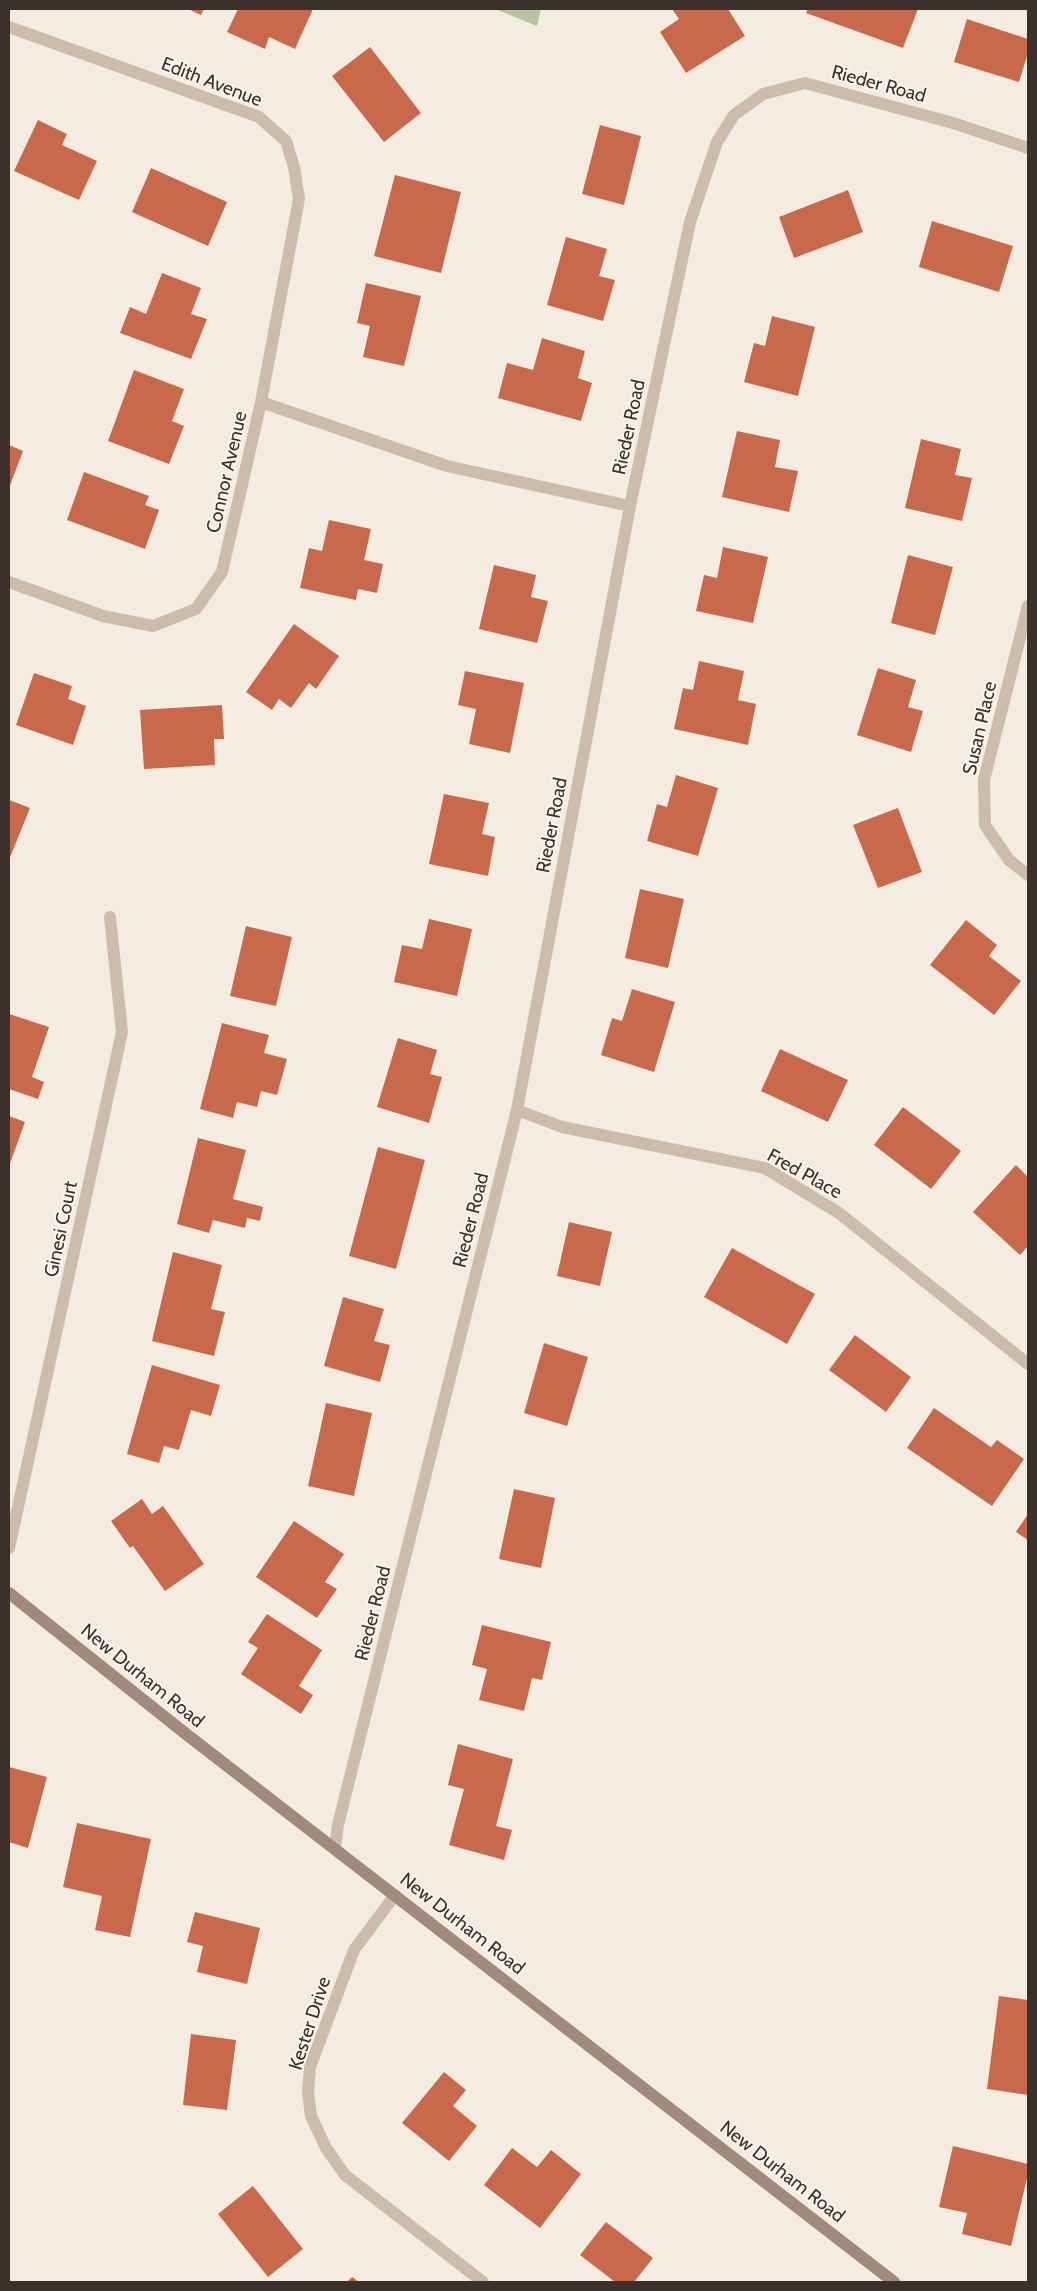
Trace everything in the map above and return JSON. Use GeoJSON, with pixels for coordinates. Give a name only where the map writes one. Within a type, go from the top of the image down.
{"type":"FeatureCollection","features":[{"type":"Feature","properties":{"kind":"main road","name":"New Durham Road"},"geometry":{"type":"LineString","coordinates":[[9,1593],[186,1734],[894,2282]]}},
{"type":"Feature","properties":{"kind":"street","name":"Edith Avenue"},"geometry":{"type":"LineString","coordinates":[[9,27],[259,117],[286,141],[294,167],[299,199],[261,402]]}},
{"type":"Feature","properties":{"kind":"street","name":"Rieder Road"},"geometry":{"type":"LineString","coordinates":[[335,1848],[338,1825],[517,1110],[630,506],[690,222],[717,142],[734,115],[763,94],[805,83],[953,123],[1028,148]]}},
{"type":"Feature","properties":{"kind":"street","name":"Connor Avenue"},"geometry":{"type":"LineString","coordinates":[[9,582],[103,616],[153,626],[196,609],[222,572],[261,402],[446,466],[630,506]]}},
{"type":"Feature","properties":{"kind":"street","name":"Susan Place"},"geometry":{"type":"LineString","coordinates":[[1028,606],[984,780],[985,825],[1009,860],[1028,875]]}},
{"type":"Feature","properties":{"kind":"street","name":"Ginesi Court"},"geometry":{"type":"LineString","coordinates":[[9,1548],[122,1032],[110,917]]}},
{"type":"Feature","properties":{"kind":"street","name":"Fred Place"},"geometry":{"type":"LineString","coordinates":[[517,1110],[562,1127],[765,1168],[838,1213],[1028,1364]]}},
{"type":"Feature","properties":{"kind":"street","name":"Kester Drive"},"geometry":{"type":"LineString","coordinates":[[396,1895],[354,1950],[310,2067],[308,2092],[311,2116],[326,2148],[345,2175],[483,2282]]}},
{"type":"Feature","properties":{"kind":"green space"},"geometry":{"type":"Polygon","coordinates":[[[495,9],[541,9],[537,26],[495,9]]]}},
{"type":"Feature","properties":{"kind":"building"},"geometry":{"type":"Polygon","coordinates":[[[188,9],[204,9],[201,15],[188,9]]]}},
{"type":"Feature","properties":{"kind":"building"},"geometry":{"type":"Polygon","coordinates":[[[238,9],[313,9],[295,49],[269,37],[265,49],[227,32],[238,9]]]}},
{"type":"Feature","properties":{"kind":"building"},"geometry":{"type":"Polygon","coordinates":[[[672,9],[728,9],[745,36],[686,73],[660,32],[679,19],[672,9]]]}},
{"type":"Feature","properties":{"kind":"building"},"geometry":{"type":"Polygon","coordinates":[[[808,9],[918,9],[903,48],[806,13],[808,9]]]}},
{"type":"Feature","properties":{"kind":"building"},"geometry":{"type":"Polygon","coordinates":[[[967,19],[1028,39],[1028,53],[1019,82],[954,62],[967,19]]]}},
{"type":"Feature","properties":{"kind":"building"},"geometry":{"type":"Polygon","coordinates":[[[370,47],[421,113],[384,142],[332,76],[370,47]]]}},
{"type":"Feature","properties":{"kind":"building"},"geometry":{"type":"Polygon","coordinates":[[[38,120],[67,134],[62,145],[97,161],[79,200],[14,171],[38,120]]]}},
{"type":"Feature","properties":{"kind":"building"},"geometry":{"type":"Polygon","coordinates":[[[600,125],[641,136],[624,205],[582,194],[600,125]]]}},
{"type":"Feature","properties":{"kind":"building"},"geometry":{"type":"Polygon","coordinates":[[[151,168],[227,202],[208,246],[132,212],[151,168]]]}},
{"type":"Feature","properties":{"kind":"building"},"geometry":{"type":"Polygon","coordinates":[[[395,175],[461,192],[441,273],[374,256],[395,175]]]}},
{"type":"Feature","properties":{"kind":"building"},"geometry":{"type":"Polygon","coordinates":[[[848,190],[863,232],[794,258],[779,217],[848,190]]]}},
{"type":"Feature","properties":{"kind":"building"},"geometry":{"type":"Polygon","coordinates":[[[932,221],[1013,246],[999,292],[919,267],[932,221]]]}},
{"type":"Feature","properties":{"kind":"building"},"geometry":{"type":"Polygon","coordinates":[[[566,237],[607,249],[599,276],[615,280],[603,321],[547,305],[566,237]]]}},
{"type":"Feature","properties":{"kind":"building"},"geometry":{"type":"Polygon","coordinates":[[[162,273],[201,288],[191,314],[207,319],[191,359],[120,333],[130,307],[146,314],[162,273]]]}},
{"type":"Feature","properties":{"kind":"building"},"geometry":{"type":"Polygon","coordinates":[[[366,283],[421,296],[404,366],[363,357],[370,326],[357,323],[366,283]]]}},
{"type":"Feature","properties":{"kind":"building"},"geometry":{"type":"Polygon","coordinates":[[[772,316],[815,327],[798,396],[744,382],[754,343],[765,346],[772,316]]]}},
{"type":"Feature","properties":{"kind":"building"},"geometry":{"type":"Polygon","coordinates":[[[542,338],[585,351],[578,378],[592,383],[581,421],[498,398],[507,363],[533,370],[542,338]]]}},
{"type":"Feature","properties":{"kind":"building"},"geometry":{"type":"Polygon","coordinates":[[[134,370],[184,389],[172,421],[184,426],[169,464],[108,441],[134,370]]]}},
{"type":"Feature","properties":{"kind":"building"},"geometry":{"type":"Polygon","coordinates":[[[737,431],[780,440],[775,467],[798,471],[789,512],[722,497],[737,431]]]}},
{"type":"Feature","properties":{"kind":"building"},"geometry":{"type":"Polygon","coordinates":[[[921,439],[961,449],[955,475],[972,478],[962,521],[905,508],[921,439]]]}},
{"type":"Feature","properties":{"kind":"building"},"geometry":{"type":"Polygon","coordinates":[[[9,445],[23,451],[9,488],[9,445]]]}},
{"type":"Feature","properties":{"kind":"building"},"geometry":{"type":"Polygon","coordinates":[[[84,472],[149,496],[145,505],[159,510],[145,549],[67,520],[84,472]]]}},
{"type":"Feature","properties":{"kind":"building"},"geometry":{"type":"Polygon","coordinates":[[[329,520],[371,529],[364,560],[383,564],[377,593],[358,589],[356,600],[300,588],[309,548],[322,551],[329,520]]]}},
{"type":"Feature","properties":{"kind":"building"},"geometry":{"type":"Polygon","coordinates":[[[723,547],[768,557],[753,623],[696,611],[704,575],[717,578],[723,547]]]}},
{"type":"Feature","properties":{"kind":"building"},"geometry":{"type":"Polygon","coordinates":[[[908,555],[953,567],[935,635],[891,623],[908,555]]]}},
{"type":"Feature","properties":{"kind":"building"},"geometry":{"type":"Polygon","coordinates":[[[494,565],[536,575],[531,597],[548,601],[537,643],[479,629],[494,565]]]}},
{"type":"Feature","properties":{"kind":"building"},"geometry":{"type":"Polygon","coordinates":[[[294,624],[339,656],[316,689],[309,683],[291,708],[279,699],[272,710],[246,692],[294,624]]]}},
{"type":"Feature","properties":{"kind":"building"},"geometry":{"type":"Polygon","coordinates":[[[699,661],[744,671],[738,700],[756,704],[748,745],[674,729],[683,688],[693,690],[699,661]]]}},
{"type":"Feature","properties":{"kind":"building"},"geometry":{"type":"Polygon","coordinates":[[[878,668],[916,680],[908,707],[923,711],[911,752],[857,735],[878,668]]]}},
{"type":"Feature","properties":{"kind":"building"},"geometry":{"type":"Polygon","coordinates":[[[465,671],[524,683],[510,753],[469,744],[476,709],[458,705],[465,671]]]}},
{"type":"Feature","properties":{"kind":"building"},"geometry":{"type":"Polygon","coordinates":[[[34,673],[72,686],[68,699],[86,706],[73,745],[16,725],[34,673]]]}},
{"type":"Feature","properties":{"kind":"building"},"geometry":{"type":"Polygon","coordinates":[[[222,705],[224,739],[214,739],[215,765],[144,769],[140,710],[222,705]]]}},
{"type":"Feature","properties":{"kind":"building"},"geometry":{"type":"Polygon","coordinates":[[[676,775],[718,788],[698,856],[647,841],[657,804],[667,807],[676,775]]]}},
{"type":"Feature","properties":{"kind":"building"},"geometry":{"type":"Polygon","coordinates":[[[444,794],[489,803],[482,834],[495,837],[488,876],[429,864],[444,794]]]}},
{"type":"Feature","properties":{"kind":"building"},"geometry":{"type":"Polygon","coordinates":[[[9,800],[30,808],[9,860],[9,800]]]}},
{"type":"Feature","properties":{"kind":"building"},"geometry":{"type":"Polygon","coordinates":[[[898,808],[922,872],[878,888],[853,825],[898,808]]]}},
{"type":"Feature","properties":{"kind":"building"},"geometry":{"type":"Polygon","coordinates":[[[640,889],[684,899],[668,968],[625,958],[640,889]]]}},
{"type":"Feature","properties":{"kind":"building"},"geometry":{"type":"Polygon","coordinates":[[[429,919],[472,929],[457,996],[394,982],[402,945],[422,949],[429,919]]]}},
{"type":"Feature","properties":{"kind":"building"},"geometry":{"type":"Polygon","coordinates":[[[966,920],[997,945],[989,956],[1021,981],[994,1015],[930,965],[966,920]]]}},
{"type":"Feature","properties":{"kind":"building"},"geometry":{"type":"Polygon","coordinates":[[[246,926],[292,937],[276,1006],[230,996],[246,926]]]}},
{"type":"Feature","properties":{"kind":"building"},"geometry":{"type":"Polygon","coordinates":[[[632,989],[675,1002],[654,1072],[601,1055],[612,1018],[622,1021],[632,989]]]}},
{"type":"Feature","properties":{"kind":"building"},"geometry":{"type":"Polygon","coordinates":[[[9,1014],[49,1027],[32,1077],[44,1082],[38,1099],[9,1089],[9,1014]]]}},
{"type":"Feature","properties":{"kind":"building"},"geometry":{"type":"Polygon","coordinates":[[[222,1023],[269,1035],[264,1053],[287,1059],[277,1095],[261,1091],[257,1107],[237,1102],[233,1118],[200,1109],[222,1023]]]}},
{"type":"Feature","properties":{"kind":"building"},"geometry":{"type":"Polygon","coordinates":[[[398,1038],[437,1050],[430,1074],[442,1077],[429,1123],[377,1107],[398,1038]]]}},
{"type":"Feature","properties":{"kind":"building"},"geometry":{"type":"Polygon","coordinates":[[[780,1049],[848,1080],[828,1122],[761,1091],[780,1049]]]}},
{"type":"Feature","properties":{"kind":"building"},"geometry":{"type":"Polygon","coordinates":[[[903,1107],[961,1151],[931,1189],[874,1145],[903,1107]]]}},
{"type":"Feature","properties":{"kind":"building"},"geometry":{"type":"Polygon","coordinates":[[[9,1116],[25,1122],[9,1166],[9,1116]]]}},
{"type":"Feature","properties":{"kind":"building"},"geometry":{"type":"Polygon","coordinates":[[[198,1138],[246,1150],[233,1199],[263,1207],[260,1221],[247,1218],[245,1228],[213,1220],[209,1233],[177,1224],[198,1138]]]}},
{"type":"Feature","properties":{"kind":"building"},"geometry":{"type":"Polygon","coordinates":[[[378,1147],[425,1160],[396,1269],[349,1256],[378,1147]]]}},
{"type":"Feature","properties":{"kind":"building"},"geometry":{"type":"Polygon","coordinates":[[[1016,1165],[1028,1177],[1028,1246],[1020,1255],[973,1212],[1016,1165]]]}},
{"type":"Feature","properties":{"kind":"building"},"geometry":{"type":"Polygon","coordinates":[[[569,1222],[612,1232],[600,1286],[557,1276],[569,1222]]]}},
{"type":"Feature","properties":{"kind":"building"},"geometry":{"type":"Polygon","coordinates":[[[732,1248],[815,1294],[787,1344],[704,1297],[732,1248]]]}},
{"type":"Feature","properties":{"kind":"building"},"geometry":{"type":"Polygon","coordinates":[[[173,1252],[222,1265],[211,1309],[225,1312],[214,1356],[152,1341],[173,1252]]]}},
{"type":"Feature","properties":{"kind":"building"},"geometry":{"type":"Polygon","coordinates":[[[343,1297],[384,1309],[374,1341],[390,1345],[380,1382],[324,1366],[343,1297]]]}},
{"type":"Feature","properties":{"kind":"building"},"geometry":{"type":"Polygon","coordinates":[[[855,1335],[911,1377],[886,1412],[829,1370],[855,1335]]]}},
{"type":"Feature","properties":{"kind":"building"},"geometry":{"type":"Polygon","coordinates":[[[544,1343],[588,1357],[567,1426],[524,1413],[544,1343]]]}},
{"type":"Feature","properties":{"kind":"building"},"geometry":{"type":"Polygon","coordinates":[[[152,1365],[220,1385],[211,1416],[191,1410],[179,1450],[164,1446],[159,1463],[127,1454],[152,1365]]]}},
{"type":"Feature","properties":{"kind":"building"},"geometry":{"type":"Polygon","coordinates":[[[326,1403],[372,1413],[354,1496],[308,1486],[326,1403]]]}},
{"type":"Feature","properties":{"kind":"building"},"geometry":{"type":"Polygon","coordinates":[[[934,1408],[991,1447],[997,1440],[1024,1459],[992,1506],[907,1448],[934,1408]]]}},
{"type":"Feature","properties":{"kind":"building"},"geometry":{"type":"Polygon","coordinates":[[[514,1489],[555,1498],[541,1568],[499,1559],[514,1489]]]}},
{"type":"Feature","properties":{"kind":"building"},"geometry":{"type":"Polygon","coordinates":[[[142,1499],[152,1514],[163,1506],[204,1564],[165,1591],[133,1546],[130,1548],[111,1521],[142,1499]]]}},
{"type":"Feature","properties":{"kind":"building"},"geometry":{"type":"Polygon","coordinates":[[[1028,1514],[1028,1540],[1016,1532],[1028,1514]]]}},
{"type":"Feature","properties":{"kind":"building"},"geometry":{"type":"Polygon","coordinates":[[[294,1521],[344,1554],[325,1582],[337,1589],[317,1618],[256,1577],[294,1521]]]}},
{"type":"Feature","properties":{"kind":"building"},"geometry":{"type":"Polygon","coordinates":[[[267,1614],[322,1650],[299,1686],[313,1695],[301,1714],[241,1674],[258,1648],[248,1642],[267,1614]]]}},
{"type":"Feature","properties":{"kind":"building"},"geometry":{"type":"Polygon","coordinates":[[[482,1625],[551,1642],[542,1680],[532,1678],[524,1711],[479,1700],[487,1669],[472,1665],[482,1625]]]}},
{"type":"Feature","properties":{"kind":"building"},"geometry":{"type":"Polygon","coordinates":[[[458,1744],[513,1759],[496,1826],[512,1830],[504,1860],[449,1845],[464,1789],[448,1785],[458,1744]]]}},
{"type":"Feature","properties":{"kind":"building"},"geometry":{"type":"Polygon","coordinates":[[[9,1767],[47,1777],[28,1848],[9,1842],[9,1767]]]}},
{"type":"Feature","properties":{"kind":"building"},"geometry":{"type":"Polygon","coordinates":[[[77,1823],[151,1839],[130,1937],[95,1930],[102,1896],[63,1887],[77,1823]]]}},
{"type":"Feature","properties":{"kind":"building"},"geometry":{"type":"Polygon","coordinates":[[[195,1912],[260,1928],[247,1984],[197,1972],[203,1946],[187,1942],[195,1912]]]}},
{"type":"Feature","properties":{"kind":"building"},"geometry":{"type":"Polygon","coordinates":[[[999,1996],[1028,2000],[1028,2095],[987,2089],[999,1996]]]}},
{"type":"Feature","properties":{"kind":"building"},"geometry":{"type":"Polygon","coordinates":[[[191,2034],[236,2040],[227,2110],[183,2105],[191,2034]]]}},
{"type":"Feature","properties":{"kind":"building"},"geometry":{"type":"Polygon","coordinates":[[[444,2072],[466,2090],[453,2106],[477,2126],[449,2161],[402,2123],[444,2072]]]}},
{"type":"Feature","properties":{"kind":"building"},"geometry":{"type":"Polygon","coordinates":[[[953,2146],[1028,2164],[1028,2174],[1011,2246],[962,2234],[967,2213],[939,2207],[953,2146]]]}},
{"type":"Feature","properties":{"kind":"building"},"geometry":{"type":"Polygon","coordinates":[[[512,2148],[537,2167],[551,2150],[581,2174],[540,2228],[484,2185],[512,2148]]]}},
{"type":"Feature","properties":{"kind":"building"},"geometry":{"type":"Polygon","coordinates":[[[253,2186],[303,2249],[268,2277],[218,2214],[253,2186]]]}},
{"type":"Feature","properties":{"kind":"building"},"geometry":{"type":"Polygon","coordinates":[[[606,2222],[653,2258],[634,2282],[615,2282],[580,2255],[606,2222]]]}},
{"type":"Feature","properties":{"kind":"building"},"geometry":{"type":"Polygon","coordinates":[[[352,2277],[359,2282],[347,2282],[352,2277]]]}}]}
